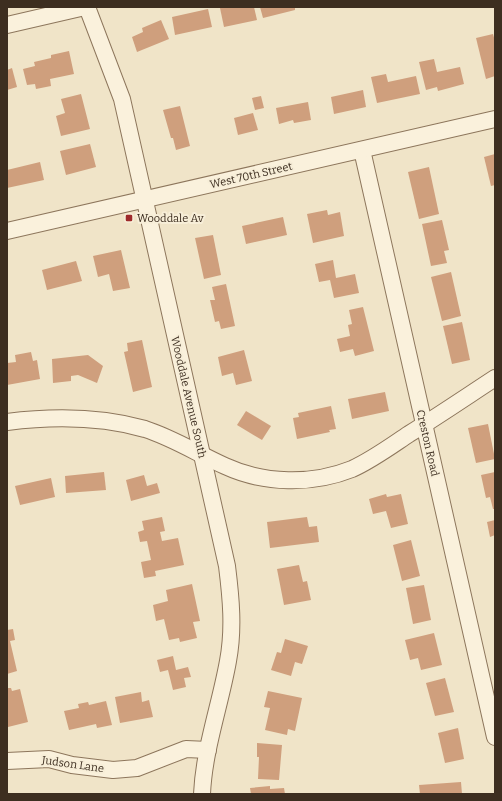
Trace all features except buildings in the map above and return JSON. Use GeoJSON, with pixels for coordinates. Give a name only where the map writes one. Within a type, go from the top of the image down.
{"type":"FeatureCollection","features":[{"type":"Feature","properties":{"kind":"street"},"geometry":{"type":"LineString","coordinates":[[7,25],[86,7]]}},
{"type":"Feature","properties":{"kind":"street","name":"Wooddale Avenue South"},"geometry":{"type":"LineString","coordinates":[[86,7],[122,99],[227,566],[231,598],[232,630],[228,661],[204,767],[202,794]]}},
{"type":"Feature","properties":{"kind":"street","name":"West 70th Street"},"geometry":{"type":"LineString","coordinates":[[7,231],[495,118]]}},
{"type":"Feature","properties":{"kind":"street","name":"Creston Road"},"geometry":{"type":"LineString","coordinates":[[362,150],[495,737]]}},
{"type":"Feature","properties":{"kind":"street"},"geometry":{"type":"LineString","coordinates":[[7,422],[50,418],[82,418],[114,422],[146,430],[202,454],[226,467],[251,475],[276,480],[302,480],[327,476],[352,469],[375,457],[495,378]]}},
{"type":"Feature","properties":{"kind":"street","name":"Judson Lane"},"geometry":{"type":"LineString","coordinates":[[7,760],[49,759],[72,765],[113,770],[137,768],[186,749],[208,750]]}},
{"type":"Feature","properties":{"kind":"place","name":"Wooddale Av"},"geometry":{"type":"Point","coordinates":[129,218]}}]}
